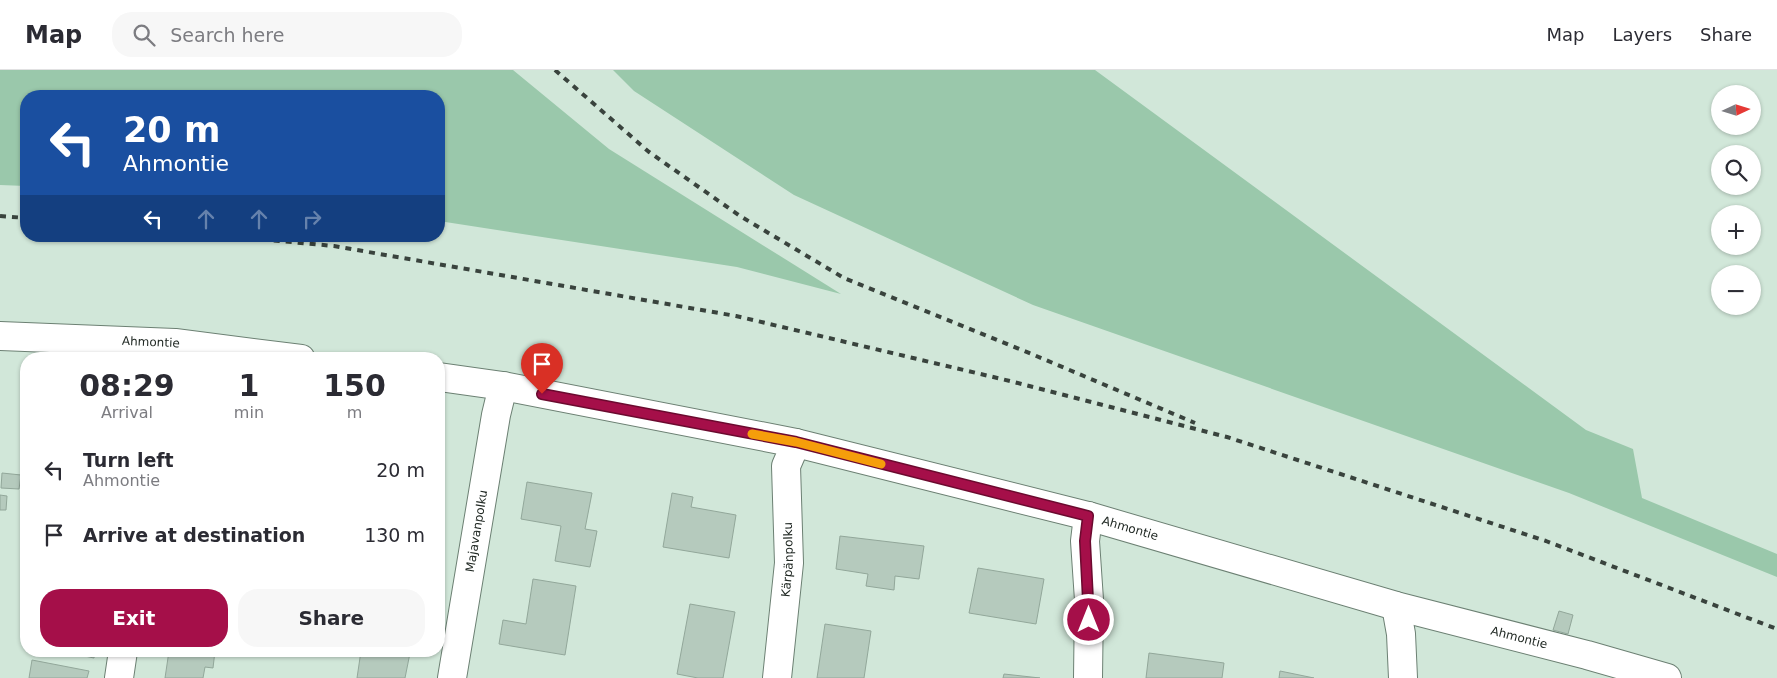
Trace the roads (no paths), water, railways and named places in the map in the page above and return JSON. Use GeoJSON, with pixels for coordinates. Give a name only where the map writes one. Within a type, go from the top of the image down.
{"type":"FeatureCollection","features":[{"type":"Feature","properties":{"kind":"street","name":"Ahmontie"},"geometry":{"type":"LineString","coordinates":[[0,336],[190,352]]}},
{"type":"Feature","properties":{"kind":"street","name":"Ahmontie"},"geometry":{"type":"LineString","coordinates":[[445,378],[503,386],[796,442],[1088,516],[1396,606],[1587,655],[1666,678]]}},
{"type":"Feature","properties":{"kind":"street","name":"Majavanpolku"},"geometry":{"type":"LineString","coordinates":[[452,678],[496,415],[503,386]]}},
{"type":"Feature","properties":{"kind":"street","name":"Kärpänpolku"},"geometry":{"type":"LineString","coordinates":[[777,678],[788,563],[786,466],[796,442]]}},
{"type":"Feature","properties":{"kind":"street"},"geometry":{"type":"LineString","coordinates":[[1088,516],[1085,541],[1089,600],[1088,678]]}},
{"type":"Feature","properties":{"kind":"street"},"geometry":{"type":"LineString","coordinates":[[1396,606],[1403,678]]}},
{"type":"Feature","properties":{"kind":"street"},"geometry":{"type":"LineString","coordinates":[[119,678],[122,657]]}},
{"type":"Feature","properties":{"kind":"railway"},"geometry":{"type":"LineString","coordinates":[[555,70],[649,152],[740,216],[844,278],[1195,423]]}},
{"type":"Feature","properties":{"kind":"railway"},"geometry":{"type":"LineString","coordinates":[[0,216],[20,218]]}},
{"type":"Feature","properties":{"kind":"railway"},"geometry":{"type":"LineString","coordinates":[[291,242],[334,246],[736,316],[1010,381],[1227,437],[1546,541],[1777,629]]}}]}
